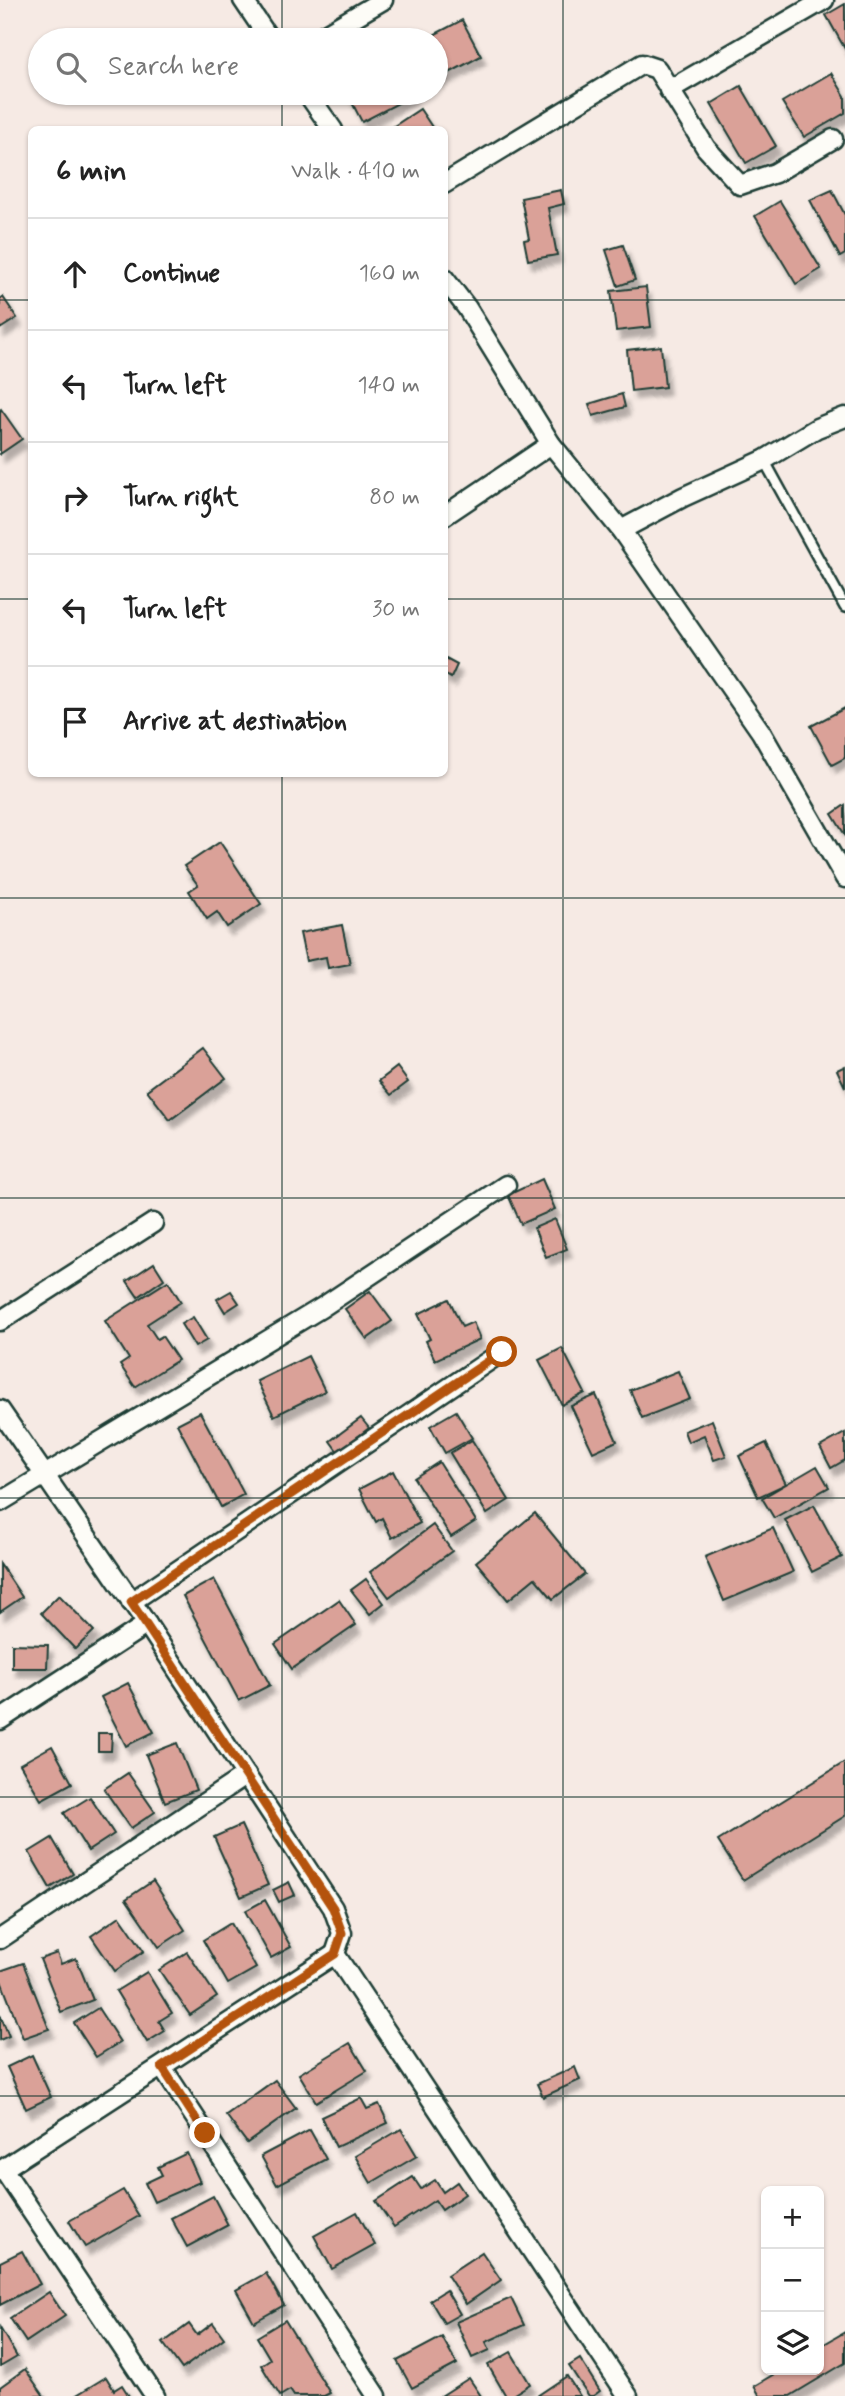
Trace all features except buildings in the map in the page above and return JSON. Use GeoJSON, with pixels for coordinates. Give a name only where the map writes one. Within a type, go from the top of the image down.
{"type":"FeatureCollection","features":[{"type":"Feature","properties":{"kind":"street"},"geometry":{"type":"LineString","coordinates":[[243,0],[262,28]]}},
{"type":"Feature","properties":{"kind":"street"},"geometry":{"type":"LineString","coordinates":[[336,28],[383,0]]}},
{"type":"Feature","properties":{"kind":"street"},"geometry":{"type":"LineString","coordinates":[[669,90],[824,0]]}},
{"type":"Feature","properties":{"kind":"street"},"geometry":{"type":"LineString","coordinates":[[448,182],[642,64],[657,69],[706,148],[740,185],[775,173],[833,139]]}},
{"type":"Feature","properties":{"kind":"street"},"geometry":{"type":"LineString","coordinates":[[315,105],[330,126]]}},
{"type":"Feature","properties":{"kind":"street"},"geometry":{"type":"LineString","coordinates":[[448,283],[467,308],[551,444],[621,530],[761,732],[844,873]]}},
{"type":"Feature","properties":{"kind":"street"},"geometry":{"type":"LineString","coordinates":[[621,530],[683,496],[764,460],[798,438],[845,417]]}},
{"type":"Feature","properties":{"kind":"street"},"geometry":{"type":"LineString","coordinates":[[448,513],[551,444]]}},
{"type":"Feature","properties":{"kind":"street"},"geometry":{"type":"LineString","coordinates":[[0,1502],[330,1303],[506,1185]]}},
{"type":"Feature","properties":{"kind":"street"},"geometry":{"type":"LineString","coordinates":[[0,1321],[153,1223]]}},
{"type":"Feature","properties":{"kind":"street"},"geometry":{"type":"LineString","coordinates":[[131,1602],[502,1352]]}},
{"type":"Feature","properties":{"kind":"street"},"geometry":{"type":"LineString","coordinates":[[0,1410],[147,1624],[333,1908],[342,1933],[335,1954],[1,2170],[155,2396]]}},
{"type":"Feature","properties":{"kind":"street"},"geometry":{"type":"LineString","coordinates":[[0,1720],[147,1624]]}},
{"type":"Feature","properties":{"kind":"street"},"geometry":{"type":"LineString","coordinates":[[0,1939],[246,1775]]}},
{"type":"Feature","properties":{"kind":"street"},"geometry":{"type":"LineString","coordinates":[[335,1954],[628,2396]]}},
{"type":"Feature","properties":{"kind":"street"},"geometry":{"type":"LineString","coordinates":[[162,2067],[377,2396]]}},
{"type":"Feature","properties":{"kind":"lane"},"geometry":{"type":"LineString","coordinates":[[764,460],[845,607]]}},
{"type":"Feature","properties":{"kind":"route"},"geometry":{"type":"LineString","coordinates":[[205,2133],[162,2067],[335,1954],[342,1933],[333,1908],[131,1602],[502,1352]]}}]}
